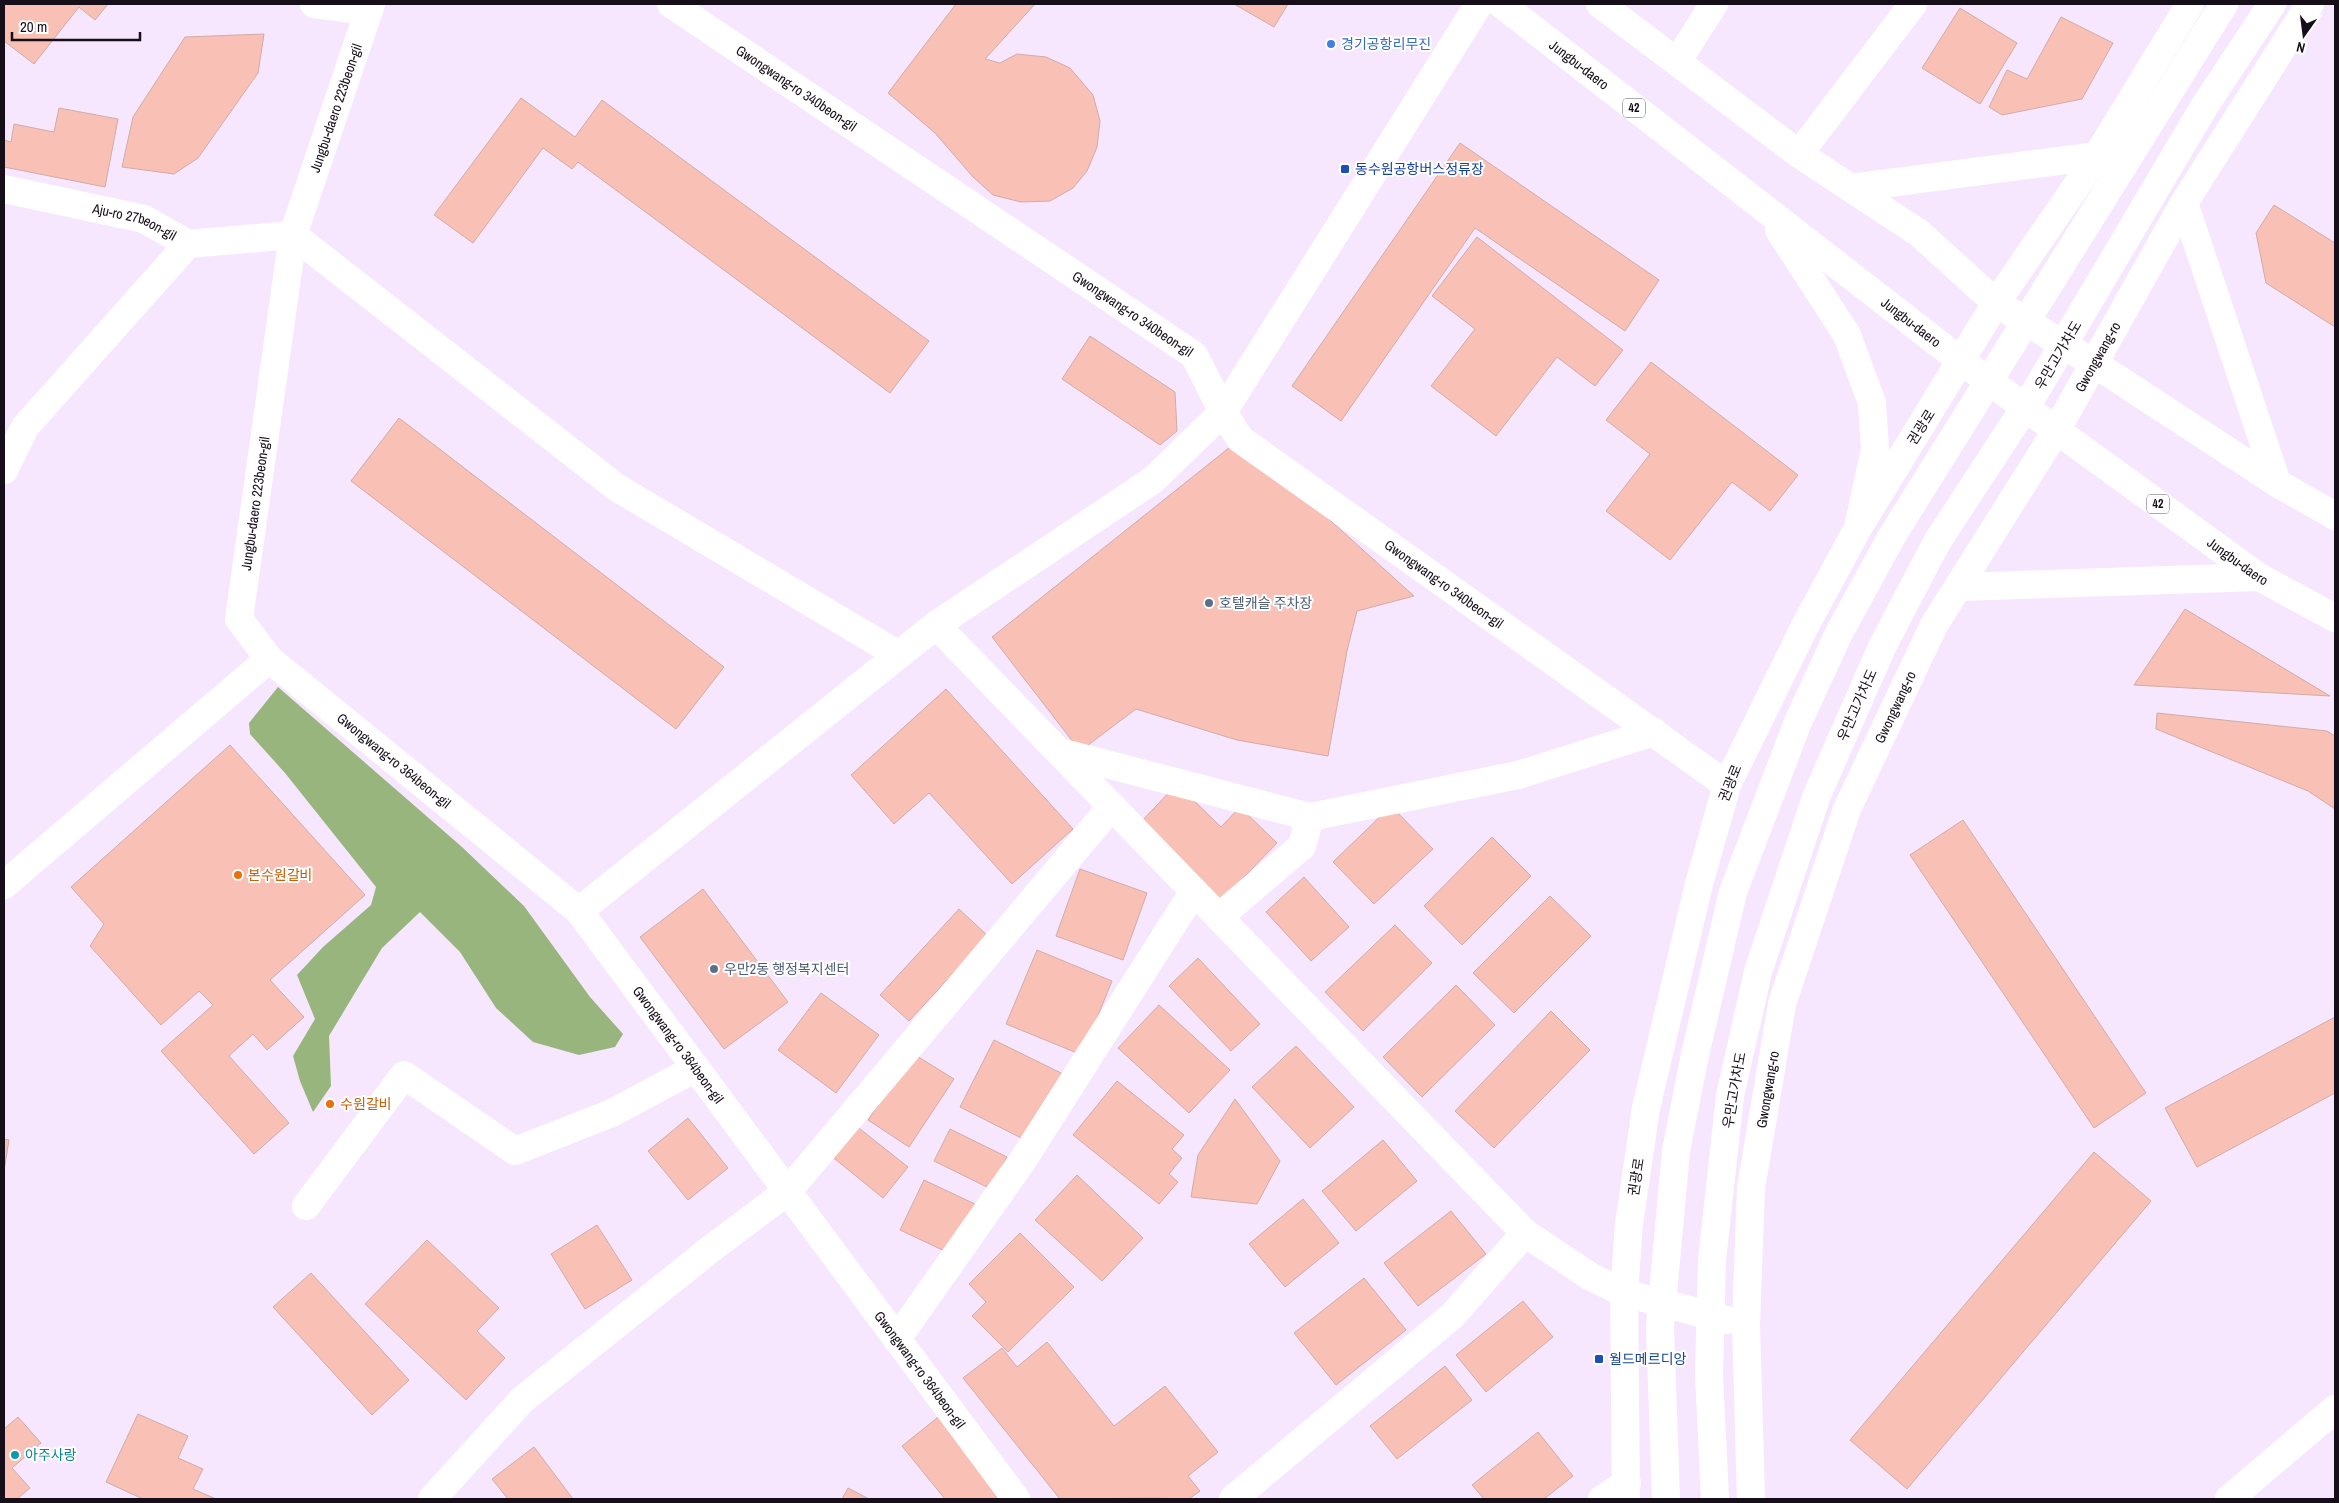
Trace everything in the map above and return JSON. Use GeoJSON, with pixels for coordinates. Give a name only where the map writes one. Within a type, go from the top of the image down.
{"type":"FeatureCollection","features":[{"type":"Feature","properties":{"kind":"street"},"geometry":{"type":"LineString","coordinates":[[314,4],[370,7]]}},
{"type":"Feature","properties":{"kind":"street","name":"Gwongwang-ro 340beon-gil"},"geometry":{"type":"LineString","coordinates":[[671,4],[1194,355],[1223,412],[1240,439],[1727,785]]}},
{"type":"Feature","properties":{"kind":"street"},"geometry":{"type":"LineString","coordinates":[[579,911],[936,625],[1153,480],[1223,412],[1479,4]]}},
{"type":"Feature","properties":{"kind":"street","name":"Jungbu-daero"},"geometry":{"type":"LineString","coordinates":[[1501,4],[1768,212],[2056,431],[2259,577],[2335,618]]}},
{"type":"Feature","properties":{"kind":"street"},"geometry":{"type":"LineString","coordinates":[[1600,4],[1799,154],[1919,233],[1996,303],[2095,364],[2277,483],[2335,516]]}},
{"type":"Feature","properties":{"kind":"street"},"geometry":{"type":"LineString","coordinates":[[1677,62],[1714,4]]}},
{"type":"Feature","properties":{"kind":"street"},"geometry":{"type":"LineString","coordinates":[[1799,154],[1913,4]]}},
{"type":"Feature","properties":{"kind":"street"},"geometry":{"type":"LineString","coordinates":[[1850,188],[2097,156],[2190,4]]}},
{"type":"Feature","properties":{"kind":"street"},"geometry":{"type":"LineString","coordinates":[[1666,1499],[1660,1326],[1676,1151],[1694,1055],[1734,892],[1798,722],[1839,633],[1892,536],[2224,4]]}},
{"type":"Feature","properties":{"kind":"street","name":"우만고가차도"},"geometry":{"type":"LineString","coordinates":[[1716,1499],[1709,1375],[1712,1260],[1730,1096],[1758,972],[1817,795],[1883,645],[1937,542],[2036,392],[2204,107],[2272,4]]}},
{"type":"Feature","properties":{"kind":"street","name":"Gwongwang-ro"},"geometry":{"type":"LineString","coordinates":[[1751,1499],[1746,1325],[1751,1188],[1782,1004],[1848,809],[1934,625],[1960,587],[2056,431],[2184,203],[2310,4]]}},
{"type":"Feature","properties":{"kind":"street","name":"Jungbu-daero 223beon-gil"},"geometry":{"type":"LineString","coordinates":[[269,659],[239,618],[293,235],[370,7]]}},
{"type":"Feature","properties":{"kind":"street","name":"권광로"},"geometry":{"type":"LineString","coordinates":[[1627,1491],[1624,1292],[1629,1224],[1646,1108],[1699,884],[1727,785],[1806,624],[1858,528],[1996,303],[2097,156]]}},
{"type":"Feature","properties":{"kind":"street","name":"Aju-ro 27beon-gil"},"geometry":{"type":"LineString","coordinates":[[4,189],[144,219],[188,244],[293,235]]}},
{"type":"Feature","properties":{"kind":"street"},"geometry":{"type":"LineString","coordinates":[[2184,203],[2277,483]]}},
{"type":"Feature","properties":{"kind":"street"},"geometry":{"type":"LineString","coordinates":[[1768,212],[1847,335],[1872,403],[1875,449],[1858,528]]}},
{"type":"Feature","properties":{"kind":"street"},"geometry":{"type":"LineString","coordinates":[[293,235],[616,488],[899,655]]}},
{"type":"Feature","properties":{"kind":"street"},"geometry":{"type":"LineString","coordinates":[[4,470],[25,427],[188,244]]}},
{"type":"Feature","properties":{"kind":"street"},"geometry":{"type":"LineString","coordinates":[[1960,587],[2259,577]]}},
{"type":"Feature","properties":{"kind":"street"},"geometry":{"type":"LineString","coordinates":[[936,625],[1525,1233],[1591,1277],[1624,1292],[1746,1325]]}},
{"type":"Feature","properties":{"kind":"street"},"geometry":{"type":"LineString","coordinates":[[4,885],[269,659]]}},
{"type":"Feature","properties":{"kind":"street","name":"Gwongwang-ro 364beon-gil"},"geometry":{"type":"LineString","coordinates":[[269,659],[579,911],[1016,1499]]}},
{"type":"Feature","properties":{"kind":"street"},"geometry":{"type":"LineString","coordinates":[[1060,752],[1310,817],[1518,775],[1654,732]]}},
{"type":"Feature","properties":{"kind":"street"},"geometry":{"type":"LineString","coordinates":[[432,1499],[522,1400],[712,1248],[788,1191],[1112,806]]}},
{"type":"Feature","properties":{"kind":"street"},"geometry":{"type":"LineString","coordinates":[[1219,917],[1302,846],[1310,817]]}},
{"type":"Feature","properties":{"kind":"street"},"geometry":{"type":"LineString","coordinates":[[897,1339],[1023,1160],[1194,891]]}},
{"type":"Feature","properties":{"kind":"street"},"geometry":{"type":"LineString","coordinates":[[306,1206],[404,1075],[516,1151],[612,1112],[696,1068]]}},
{"type":"Feature","properties":{"kind":"street"},"geometry":{"type":"LineString","coordinates":[[1233,1499],[1454,1315],[1525,1233]]}},
{"type":"Feature","properties":{"kind":"street"},"geometry":{"type":"LineString","coordinates":[[2229,1499],[2335,1409]]}},
{"type":"Feature","properties":{"kind":"street"},"geometry":{"type":"LineString","coordinates":[[1602,1499],[1627,1491]]}},
{"type":"Feature","properties":{"kind":"green space"},"geometry":{"type":"Polygon","coordinates":[[[278,687],[462,847],[524,906],[590,997],[623,1034],[615,1047],[579,1055],[533,1042],[496,1008],[460,952],[420,912],[382,948],[329,1036],[331,1086],[313,1112],[300,1081],[293,1056],[315,1019],[297,975],[323,947],[371,905],[376,887],[285,773],[250,734],[249,723],[278,687]]]}},
{"type":"Feature","properties":{"kind":"building"},"geometry":{"type":"Polygon","coordinates":[[[4,4],[108,4],[95,20],[79,7],[34,64],[4,41],[4,4]]]}},
{"type":"Feature","properties":{"kind":"building"},"geometry":{"type":"Polygon","coordinates":[[[956,4],[1035,4],[985,59],[1000,63],[1017,54],[1046,57],[1070,68],[1093,95],[1100,121],[1097,147],[1087,171],[1073,188],[1050,201],[1021,202],[993,195],[973,177],[935,133],[888,93],[956,4]]]}},
{"type":"Feature","properties":{"kind":"building"},"geometry":{"type":"Polygon","coordinates":[[[1234,4],[1288,4],[1274,27],[1234,4]]]}},
{"type":"Feature","properties":{"kind":"building"},"geometry":{"type":"Polygon","coordinates":[[[1960,8],[2017,43],[1980,104],[1922,68],[1960,8]]]}},
{"type":"Feature","properties":{"kind":"building"},"geometry":{"type":"Polygon","coordinates":[[[2061,17],[2113,43],[2082,99],[2002,115],[1989,107],[2007,70],[2027,79],[2061,17]]]}},
{"type":"Feature","properties":{"kind":"building"},"geometry":{"type":"Polygon","coordinates":[[[264,34],[258,73],[198,158],[174,174],[122,167],[133,117],[185,37],[264,34]]]}},
{"type":"Feature","properties":{"kind":"building"},"geometry":{"type":"Polygon","coordinates":[[[521,98],[575,137],[602,100],[929,341],[890,393],[578,162],[572,169],[543,148],[473,243],[434,215],[521,98]]]}},
{"type":"Feature","properties":{"kind":"building"},"geometry":{"type":"Polygon","coordinates":[[[59,108],[118,119],[105,187],[4,167],[4,140],[11,142],[14,124],[54,132],[59,108]]]}},
{"type":"Feature","properties":{"kind":"building"},"geometry":{"type":"Polygon","coordinates":[[[1460,143],[1659,280],[1625,331],[1475,228],[1341,421],[1292,386],[1460,143]]]}},
{"type":"Feature","properties":{"kind":"building"},"geometry":{"type":"Polygon","coordinates":[[[2274,205],[2335,243],[2335,327],[2266,283],[2256,233],[2274,205]]]}},
{"type":"Feature","properties":{"kind":"building"},"geometry":{"type":"Polygon","coordinates":[[[1477,237],[1623,350],[1595,386],[1557,357],[1496,436],[1431,386],[1475,329],[1432,296],[1477,237]]]}},
{"type":"Feature","properties":{"kind":"building"},"geometry":{"type":"Polygon","coordinates":[[[1090,336],[1175,392],[1177,431],[1160,445],[1062,379],[1090,336]]]}},
{"type":"Feature","properties":{"kind":"building"},"geometry":{"type":"Polygon","coordinates":[[[1651,362],[1798,475],[1770,511],[1732,482],[1670,560],[1606,511],[1650,454],[1606,420],[1651,362]]]}},
{"type":"Feature","properties":{"kind":"building"},"geometry":{"type":"Polygon","coordinates":[[[399,418],[724,667],[676,729],[351,481],[399,418]]]}},
{"type":"Feature","properties":{"kind":"building","name":"호텔캐슬 주차장"},"geometry":{"type":"Polygon","coordinates":[[[1240,439],[1414,596],[1357,611],[1347,651],[1328,756],[1237,740],[1136,709],[1080,751],[992,637],[1240,439]]]}},
{"type":"Feature","properties":{"kind":"building"},"geometry":{"type":"Polygon","coordinates":[[[2185,609],[2330,696],[2134,685],[2185,609]]]}},
{"type":"Feature","properties":{"kind":"building"},"geometry":{"type":"Polygon","coordinates":[[[946,689],[1073,829],[1012,884],[929,793],[894,824],[851,775],[946,689]]]}},
{"type":"Feature","properties":{"kind":"building"},"geometry":{"type":"Polygon","coordinates":[[[2157,713],[2327,731],[2335,736],[2335,809],[2308,791],[2156,729],[2157,713]]]}},
{"type":"Feature","properties":{"kind":"building"},"geometry":{"type":"Polygon","coordinates":[[[230,745],[365,895],[270,980],[304,1017],[267,1050],[253,1034],[229,1056],[289,1123],[254,1154],[161,1051],[213,1005],[199,991],[161,1025],[90,946],[104,924],[71,887],[230,745]]]}},
{"type":"Feature","properties":{"kind":"building"},"geometry":{"type":"Polygon","coordinates":[[[1177,784],[1221,827],[1240,807],[1277,843],[1218,904],[1137,826],[1177,784]]]}},
{"type":"Feature","properties":{"kind":"building"},"geometry":{"type":"Polygon","coordinates":[[[1391,806],[1433,849],[1374,904],[1333,862],[1391,806]]]}},
{"type":"Feature","properties":{"kind":"building"},"geometry":{"type":"Polygon","coordinates":[[[1963,820],[2146,1093],[2094,1128],[1910,855],[1963,820]]]}},
{"type":"Feature","properties":{"kind":"building"},"geometry":{"type":"Polygon","coordinates":[[[1492,837],[1531,876],[1462,945],[1424,906],[1492,837]]]}},
{"type":"Feature","properties":{"kind":"building"},"geometry":{"type":"Polygon","coordinates":[[[1080,869],[1147,893],[1123,960],[1056,936],[1080,869]]]}},
{"type":"Feature","properties":{"kind":"building"},"geometry":{"type":"Polygon","coordinates":[[[1304,877],[1349,927],[1311,961],[1266,912],[1304,877]]]}},
{"type":"Feature","properties":{"kind":"building","name":"우만2동 행정복지센터"},"geometry":{"type":"Polygon","coordinates":[[[703,889],[788,1002],[724,1049],[640,937],[703,889]]]}},
{"type":"Feature","properties":{"kind":"building"},"geometry":{"type":"Polygon","coordinates":[[[1550,896],[1591,936],[1514,1013],[1473,973],[1550,896]]]}},
{"type":"Feature","properties":{"kind":"building"},"geometry":{"type":"Polygon","coordinates":[[[959,909],[988,936],[909,1021],[880,995],[959,909]]]}},
{"type":"Feature","properties":{"kind":"building"},"geometry":{"type":"Polygon","coordinates":[[[1395,925],[1432,963],[1363,1031],[1325,992],[1395,925]]]}},
{"type":"Feature","properties":{"kind":"building"},"geometry":{"type":"Polygon","coordinates":[[[1037,950],[1112,981],[1082,1055],[1006,1024],[1037,950]]]}},
{"type":"Feature","properties":{"kind":"building"},"geometry":{"type":"Polygon","coordinates":[[[1198,958],[1260,1024],[1231,1051],[1169,986],[1198,958]]]}},
{"type":"Feature","properties":{"kind":"building"},"geometry":{"type":"Polygon","coordinates":[[[1456,985],[1495,1025],[1422,1097],[1383,1057],[1456,985]]]}},
{"type":"Feature","properties":{"kind":"building"},"geometry":{"type":"Polygon","coordinates":[[[821,993],[879,1035],[836,1093],[778,1050],[821,993]]]}},
{"type":"Feature","properties":{"kind":"building"},"geometry":{"type":"Polygon","coordinates":[[[1159,1005],[1230,1070],[1189,1113],[1118,1048],[1159,1005]]]}},
{"type":"Feature","properties":{"kind":"building"},"geometry":{"type":"Polygon","coordinates":[[[1551,1011],[1590,1050],[1494,1148],[1455,1111],[1551,1011]]]}},
{"type":"Feature","properties":{"kind":"building"},"geometry":{"type":"Polygon","coordinates":[[[2335,1017],[2335,1093],[2197,1167],[2165,1108],[2335,1017]]]}},
{"type":"Feature","properties":{"kind":"building"},"geometry":{"type":"Polygon","coordinates":[[[994,1040],[1067,1076],[1033,1144],[960,1107],[994,1040]]]}},
{"type":"Feature","properties":{"kind":"building"},"geometry":{"type":"Polygon","coordinates":[[[1296,1046],[1354,1107],[1310,1148],[1252,1087],[1296,1046]]]}},
{"type":"Feature","properties":{"kind":"building"},"geometry":{"type":"Polygon","coordinates":[[[912,1053],[954,1079],[909,1147],[868,1120],[912,1053]]]}},
{"type":"Feature","properties":{"kind":"building"},"geometry":{"type":"Polygon","coordinates":[[[1117,1081],[1184,1135],[1172,1149],[1182,1158],[1169,1174],[1178,1182],[1159,1204],[1073,1135],[1117,1081]]]}},
{"type":"Feature","properties":{"kind":"building"},"geometry":{"type":"Polygon","coordinates":[[[1235,1099],[1280,1161],[1257,1204],[1191,1197],[1198,1155],[1235,1099]]]}},
{"type":"Feature","properties":{"kind":"building"},"geometry":{"type":"Polygon","coordinates":[[[688,1118],[728,1168],[688,1200],[648,1151],[688,1118]]]}},
{"type":"Feature","properties":{"kind":"building"},"geometry":{"type":"Polygon","coordinates":[[[855,1125],[908,1167],[883,1198],[830,1155],[855,1125]]]}},
{"type":"Feature","properties":{"kind":"building"},"geometry":{"type":"Polygon","coordinates":[[[950,1129],[1007,1157],[991,1189],[934,1161],[950,1129]]]}},
{"type":"Feature","properties":{"kind":"building"},"geometry":{"type":"Polygon","coordinates":[[[4,1139],[9,1140],[4,1171],[4,1139]]]}},
{"type":"Feature","properties":{"kind":"building"},"geometry":{"type":"Polygon","coordinates":[[[1383,1140],[1417,1181],[1356,1231],[1322,1191],[1383,1140]]]}},
{"type":"Feature","properties":{"kind":"building"},"geometry":{"type":"Polygon","coordinates":[[[2094,1152],[2151,1201],[1907,1489],[1850,1440],[2094,1152]]]}},
{"type":"Feature","properties":{"kind":"building"},"geometry":{"type":"Polygon","coordinates":[[[1077,1175],[1143,1238],[1102,1281],[1035,1220],[1077,1175]]]}},
{"type":"Feature","properties":{"kind":"building"},"geometry":{"type":"Polygon","coordinates":[[[924,1180],[977,1205],[953,1255],[900,1230],[924,1180]]]}},
{"type":"Feature","properties":{"kind":"building"},"geometry":{"type":"Polygon","coordinates":[[[1303,1199],[1339,1243],[1285,1287],[1249,1244],[1303,1199]]]}},
{"type":"Feature","properties":{"kind":"building"},"geometry":{"type":"Polygon","coordinates":[[[1451,1211],[1486,1254],[1418,1306],[1384,1263],[1451,1211]]]}},
{"type":"Feature","properties":{"kind":"building"},"geometry":{"type":"Polygon","coordinates":[[[597,1225],[632,1280],[585,1309],[551,1254],[597,1225]]]}},
{"type":"Feature","properties":{"kind":"building"},"geometry":{"type":"Polygon","coordinates":[[[1020,1233],[1074,1287],[1008,1352],[972,1316],[986,1302],[969,1284],[1020,1233]]]}},
{"type":"Feature","properties":{"kind":"building"},"geometry":{"type":"Polygon","coordinates":[[[427,1240],[499,1308],[477,1331],[505,1358],[466,1400],[365,1304],[427,1240]]]}},
{"type":"Feature","properties":{"kind":"building"},"geometry":{"type":"Polygon","coordinates":[[[311,1273],[409,1380],[372,1415],[273,1307],[311,1273]]]}},
{"type":"Feature","properties":{"kind":"building"},"geometry":{"type":"Polygon","coordinates":[[[1364,1278],[1406,1330],[1336,1385],[1294,1333],[1364,1278]]]}},
{"type":"Feature","properties":{"kind":"building"},"geometry":{"type":"Polygon","coordinates":[[[1523,1301],[1553,1337],[1486,1392],[1456,1355],[1523,1301]]]}},
{"type":"Feature","properties":{"kind":"building"},"geometry":{"type":"Polygon","coordinates":[[[1047,1342],[1114,1426],[1165,1386],[1218,1452],[1188,1476],[1200,1491],[1189,1499],[1060,1499],[963,1378],[1002,1348],[1017,1367],[1047,1342]]]}},
{"type":"Feature","properties":{"kind":"building"},"geometry":{"type":"Polygon","coordinates":[[[1445,1366],[1472,1400],[1397,1459],[1370,1426],[1445,1366]]]}},
{"type":"Feature","properties":{"kind":"building"},"geometry":{"type":"Polygon","coordinates":[[[138,1414],[188,1436],[178,1458],[203,1469],[193,1489],[216,1499],[143,1499],[106,1482],[138,1414]]]}},
{"type":"Feature","properties":{"kind":"building"},"geometry":{"type":"Polygon","coordinates":[[[942,1414],[999,1499],[945,1499],[902,1446],[942,1414]]]}},
{"type":"Feature","properties":{"kind":"building","name":"아주사랑"},"geometry":{"type":"Polygon","coordinates":[[[18,1417],[41,1443],[12,1468],[30,1488],[17,1499],[4,1499],[4,1429],[18,1417]]]}},
{"type":"Feature","properties":{"kind":"building"},"geometry":{"type":"Polygon","coordinates":[[[1538,1432],[1573,1476],[1544,1499],[1484,1499],[1472,1485],[1538,1432]]]}},
{"type":"Feature","properties":{"kind":"building"},"geometry":{"type":"Polygon","coordinates":[[[534,1447],[573,1499],[508,1499],[492,1479],[534,1447]]]}},
{"type":"Feature","properties":{"kind":"building"},"geometry":{"type":"Polygon","coordinates":[[[848,1488],[869,1499],[842,1499],[848,1488]]]}},
{"type":"Feature","properties":{"kind":"place","name":"경기공항리무진"},"geometry":{"type":"Point","coordinates":[1331,44]}},
{"type":"Feature","properties":{"kind":"place","name":"동수원공항버스정류장"},"geometry":{"type":"Point","coordinates":[1345,169]}},
{"type":"Feature","properties":{"kind":"place","name":"호텔캐슬 주차장"},"geometry":{"type":"Point","coordinates":[1209,603]}},
{"type":"Feature","properties":{"kind":"place","name":"본수원갈비"},"geometry":{"type":"Point","coordinates":[238,875]}},
{"type":"Feature","properties":{"kind":"place","name":"우만2동 행정복지센터"},"geometry":{"type":"Point","coordinates":[714,969]}},
{"type":"Feature","properties":{"kind":"place","name":"수원갈비"},"geometry":{"type":"Point","coordinates":[330,1104]}},
{"type":"Feature","properties":{"kind":"place","name":"월드메르디앙"},"geometry":{"type":"Point","coordinates":[1599,1359]}},
{"type":"Feature","properties":{"kind":"place","name":"아주사랑"},"geometry":{"type":"Point","coordinates":[15,1455]}}]}
